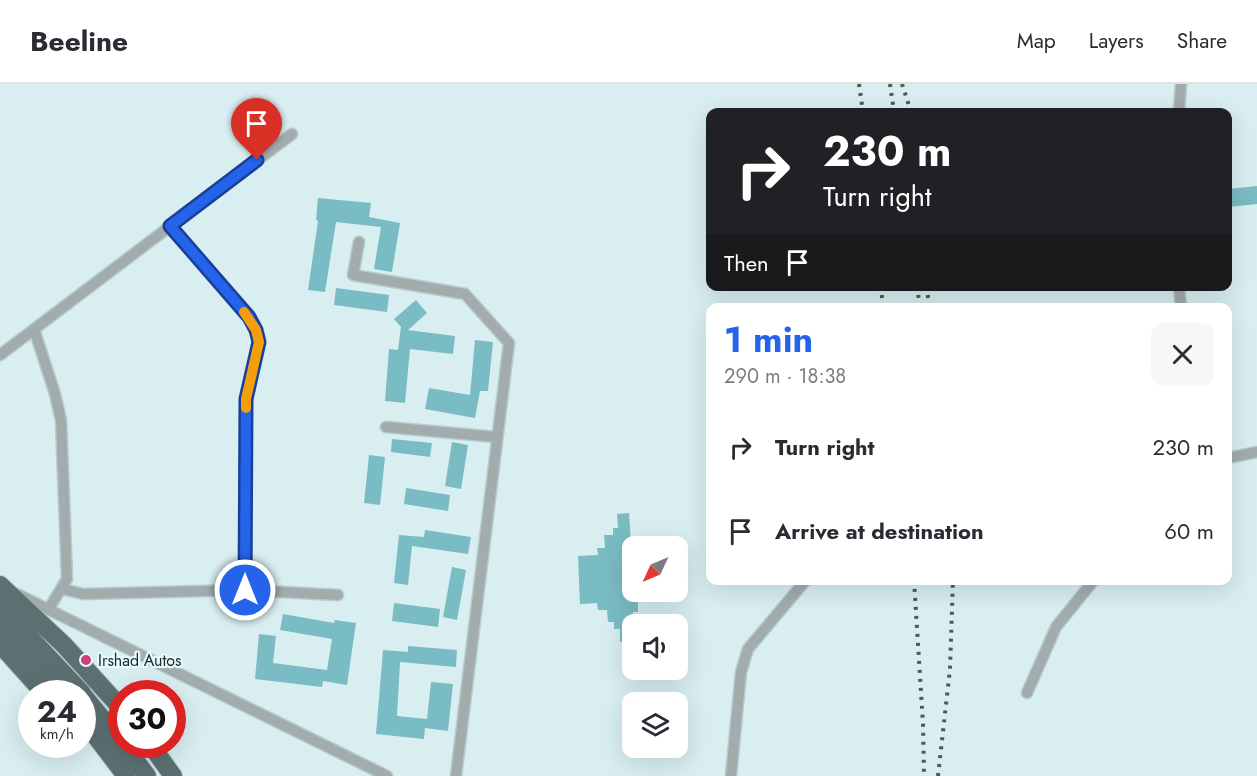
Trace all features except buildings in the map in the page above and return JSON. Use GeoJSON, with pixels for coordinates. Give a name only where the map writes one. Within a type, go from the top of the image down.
{"type":"FeatureCollection","features":[{"type":"Feature","properties":{"kind":"highway"},"geometry":{"type":"LineString","coordinates":[[2,603],[52,680]]}},
{"type":"Feature","properties":{"kind":"highway"},"geometry":{"type":"LineString","coordinates":[[2,603],[70,680]]}},
{"type":"Feature","properties":{"kind":"highway"},"geometry":{"type":"LineString","coordinates":[[2,603],[64,645],[108,694]]}},
{"type":"Feature","properties":{"kind":"highway"},"geometry":{"type":"LineString","coordinates":[[0,644],[32,680]]}},
{"type":"Feature","properties":{"kind":"highway"},"geometry":{"type":"LineString","coordinates":[[96,710],[108,726]]}},
{"type":"Feature","properties":{"kind":"highway"},"geometry":{"type":"LineString","coordinates":[[96,736],[126,776]]}},
{"type":"Feature","properties":{"kind":"highway"},"geometry":{"type":"LineString","coordinates":[[96,756],[111,776]]}},
{"type":"Feature","properties":{"kind":"highway"},"geometry":{"type":"LineString","coordinates":[[133,758],[147,776]]}},
{"type":"Feature","properties":{"kind":"highway"},"geometry":{"type":"LineString","coordinates":[[160,758],[173,776]]}},
{"type":"Feature","properties":{"kind":"street"},"geometry":{"type":"LineString","coordinates":[[1179,108],[1181,84]]}},
{"type":"Feature","properties":{"kind":"street"},"geometry":{"type":"LineString","coordinates":[[0,355],[292,134]]}},
{"type":"Feature","properties":{"kind":"street"},"geometry":{"type":"LineString","coordinates":[[170,226],[249,317],[259,342],[246,399],[245,590]]}},
{"type":"Feature","properties":{"kind":"street"},"geometry":{"type":"LineString","coordinates":[[359,242],[352,275],[465,294],[509,343],[456,776]]}},
{"type":"Feature","properties":{"kind":"street"},"geometry":{"type":"LineString","coordinates":[[34,329],[61,420],[67,579],[48,610]]}},
{"type":"Feature","properties":{"kind":"street"},"geometry":{"type":"LineString","coordinates":[[386,427],[496,437]]}},
{"type":"Feature","properties":{"kind":"street"},"geometry":{"type":"LineString","coordinates":[[1232,457],[1257,452]]}},
{"type":"Feature","properties":{"kind":"street"},"geometry":{"type":"LineString","coordinates":[[731,776],[741,672],[748,649],[802,585]]}},
{"type":"Feature","properties":{"kind":"street"},"geometry":{"type":"LineString","coordinates":[[1027,693],[1056,627],[1090,585]]}},
{"type":"Feature","properties":{"kind":"street"},"geometry":{"type":"LineString","coordinates":[[62,589],[84,594],[245,590],[338,595]]}},
{"type":"Feature","properties":{"kind":"street"},"geometry":{"type":"LineString","coordinates":[[2,603],[48,610],[387,776]]}},
{"type":"Feature","properties":{"kind":"railway"},"geometry":{"type":"LineString","coordinates":[[859,84],[862,108]]}},
{"type":"Feature","properties":{"kind":"railway"},"geometry":{"type":"LineString","coordinates":[[890,84],[893,108]]}},
{"type":"Feature","properties":{"kind":"railway"},"geometry":{"type":"LineString","coordinates":[[902,84],[910,108]]}},
{"type":"Feature","properties":{"kind":"railway"},"geometry":{"type":"LineString","coordinates":[[881,291],[883,303]]}},
{"type":"Feature","properties":{"kind":"railway"},"geometry":{"type":"LineString","coordinates":[[918,291],[919,303]]}},
{"type":"Feature","properties":{"kind":"railway"},"geometry":{"type":"LineString","coordinates":[[927,291],[929,303]]}},
{"type":"Feature","properties":{"kind":"railway"},"geometry":{"type":"LineString","coordinates":[[914,585],[924,776]]}},
{"type":"Feature","properties":{"kind":"railway"},"geometry":{"type":"LineString","coordinates":[[938,776],[950,669],[953,585]]}},
{"type":"Feature","properties":{"kind":"slow traffic"},"geometry":{"type":"LineString","coordinates":[[244,312],[256,330],[259,342],[246,408]]}},
{"type":"Feature","properties":{"kind":"place","name":"Irshad Autos"},"geometry":{"type":"Point","coordinates":[86,660]}},
{"type":"Feature","properties":{"kind":"route"},"geometry":{"type":"LineString","coordinates":[[245,590],[246,399],[259,342],[249,317],[170,226],[257,160]]}}]}
